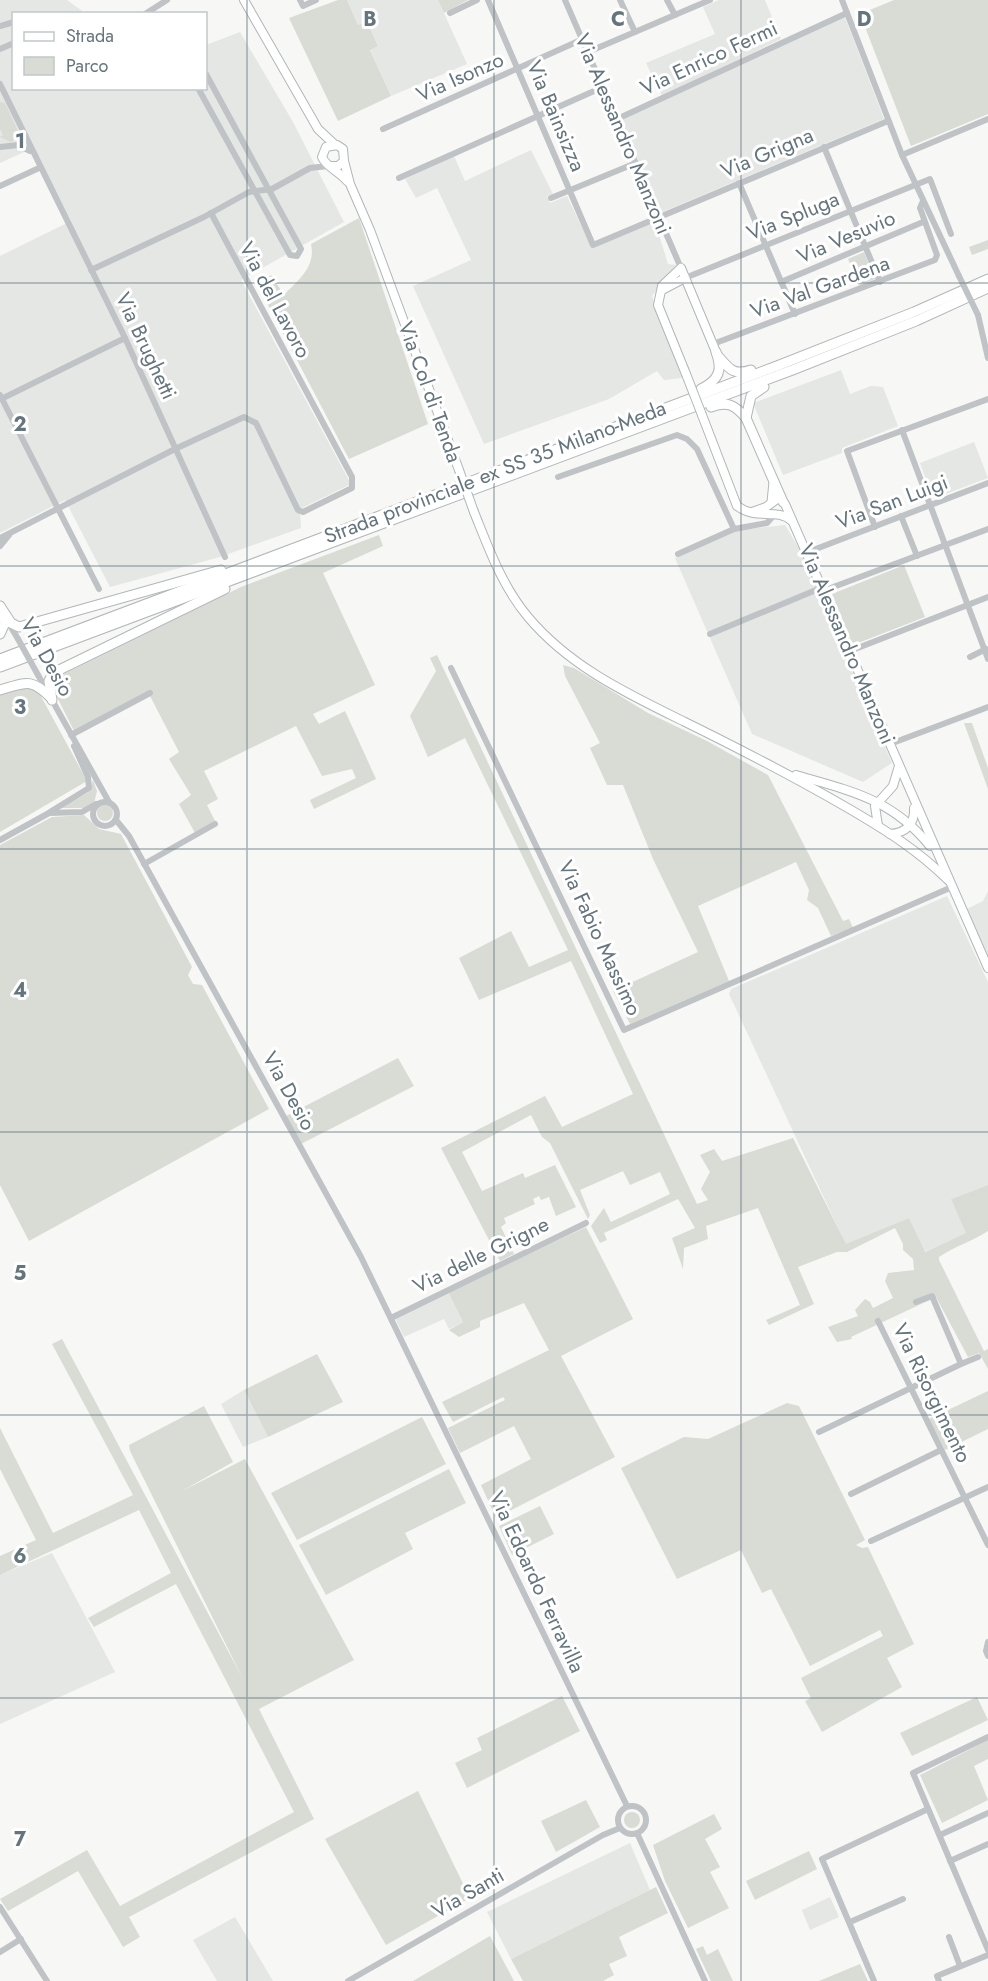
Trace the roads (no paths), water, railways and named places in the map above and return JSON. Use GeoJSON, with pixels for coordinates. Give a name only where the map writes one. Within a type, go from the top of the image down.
{"type":"FeatureCollection","features":[{"type":"Feature","properties":{"kind":"highway","name":"Strada provinciale ex SS 35 Milano-Meda"},"geometry":{"type":"LineString","coordinates":[[0,659],[777,366],[914,312],[988,279]]}},
{"type":"Feature","properties":{"kind":"highway","name":"Strada provinciale ex SS 35 Milano-Meda"},"geometry":{"type":"LineString","coordinates":[[0,668],[795,369],[916,321],[988,288]]}},
{"type":"Feature","properties":{"kind":"highway"},"geometry":{"type":"LineString","coordinates":[[716,350],[730,370],[738,373],[765,365],[777,366]]}},
{"type":"Feature","properties":{"kind":"highway"},"geometry":{"type":"LineString","coordinates":[[668,407],[678,398],[715,381],[720,370],[716,350]]}},
{"type":"Feature","properties":{"kind":"highway"},"geometry":{"type":"LineString","coordinates":[[746,418],[748,401],[756,390],[789,376],[795,369]]}},
{"type":"Feature","properties":{"kind":"highway"},"geometry":{"type":"LineString","coordinates":[[680,413],[689,414],[729,404],[737,407],[746,418],[784,503]]}},
{"type":"Feature","properties":{"kind":"highway"},"geometry":{"type":"LineString","coordinates":[[772,502],[774,477]]}},
{"type":"Feature","properties":{"kind":"highway"},"geometry":{"type":"LineString","coordinates":[[0,607],[11,623],[19,627],[216,571],[250,564]]}},
{"type":"Feature","properties":{"kind":"highway"},"geometry":{"type":"LineString","coordinates":[[52,700],[49,681],[53,673],[271,567]]}},
{"type":"Feature","properties":{"kind":"highway"},"geometry":{"type":"LineString","coordinates":[[0,607],[5,623],[0,634]]}},
{"type":"Feature","properties":{"kind":"highway"},"geometry":{"type":"LineString","coordinates":[[0,690],[28,682],[36,684],[52,700]]}},
{"type":"Feature","properties":{"kind":"main road","name":"Via Col di Tenda"},"geometry":{"type":"LineString","coordinates":[[244,0],[318,129],[343,149],[350,184],[370,230],[474,512],[507,588],[528,617],[556,647],[586,669],[620,690],[784,771],[879,826],[925,856],[951,884]]}},
{"type":"Feature","properties":{"kind":"main road","name":"Via Col di Tenda"},"geometry":{"type":"LineString","coordinates":[[318,129],[323,160],[350,184]]}},
{"type":"Feature","properties":{"kind":"main road"},"geometry":{"type":"LineString","coordinates":[[323,151],[334,144]]}},
{"type":"Feature","properties":{"kind":"main road"},"geometry":{"type":"LineString","coordinates":[[329,166],[338,166],[344,160]]}},
{"type":"Feature","properties":{"kind":"main road"},"geometry":{"type":"LineString","coordinates":[[681,268],[667,280],[659,292],[658,305],[734,502],[746,512],[756,515],[778,514]]}},
{"type":"Feature","properties":{"kind":"main road","name":"Via Alessandro Manzoni"},"geometry":{"type":"LineString","coordinates":[[681,268],[716,350]]}},
{"type":"Feature","properties":{"kind":"main road"},"geometry":{"type":"LineString","coordinates":[[659,292],[685,278]]}},
{"type":"Feature","properties":{"kind":"main road"},"geometry":{"type":"LineString","coordinates":[[746,512],[758,510],[778,499],[784,503],[778,514]]}},
{"type":"Feature","properties":{"kind":"main road"},"geometry":{"type":"LineString","coordinates":[[772,502],[770,509],[778,514]]}},
{"type":"Feature","properties":{"kind":"main road","name":"Via Alessandro Manzoni"},"geometry":{"type":"LineString","coordinates":[[784,503],[808,552],[936,854],[988,968]]}},
{"type":"Feature","properties":{"kind":"main road","name":"Via Alessandro Manzoni"},"geometry":{"type":"LineString","coordinates":[[778,514],[795,524]]}},
{"type":"Feature","properties":{"kind":"main road","name":"Via Alessandro Manzoni"},"geometry":{"type":"LineString","coordinates":[[878,801],[893,786],[899,765]]}},
{"type":"Feature","properties":{"kind":"main road","name":"Via Col di Tenda"},"geometry":{"type":"LineString","coordinates":[[784,771],[878,801],[910,825],[936,854]]}},
{"type":"Feature","properties":{"kind":"main road"},"geometry":{"type":"LineString","coordinates":[[890,834],[903,831],[910,825],[914,813],[913,800]]}},
{"type":"Feature","properties":{"kind":"main road"},"geometry":{"type":"LineString","coordinates":[[878,801],[875,814],[879,826]]}},
{"type":"Feature","properties":{"kind":"street"},"geometry":{"type":"LineString","coordinates":[[302,3],[316,0]]}},
{"type":"Feature","properties":{"kind":"street"},"geometry":{"type":"LineString","coordinates":[[450,13],[477,0]]}},
{"type":"Feature","properties":{"kind":"street","name":"Via Bainsizza"},"geometry":{"type":"LineString","coordinates":[[488,0],[593,246]]}},
{"type":"Feature","properties":{"kind":"street","name":"Via Alessandro Manzoni"},"geometry":{"type":"LineString","coordinates":[[565,0],[681,268]]}},
{"type":"Feature","properties":{"kind":"street"},"geometry":{"type":"LineString","coordinates":[[620,0],[635,32]]}},
{"type":"Feature","properties":{"kind":"street"},"geometry":{"type":"LineString","coordinates":[[667,0],[675,15]]}},
{"type":"Feature","properties":{"kind":"street"},"geometry":{"type":"LineString","coordinates":[[588,52],[710,0]]}},
{"type":"Feature","properties":{"kind":"street"},"geometry":{"type":"LineString","coordinates":[[842,0],[914,184],[978,315],[988,358]]}},
{"type":"Feature","properties":{"kind":"street"},"geometry":{"type":"LineString","coordinates":[[148,12],[164,1]]}},
{"type":"Feature","properties":{"kind":"street","name":"Via Enrico Fermi"},"geometry":{"type":"LineString","coordinates":[[617,119],[847,13]]}},
{"type":"Feature","properties":{"kind":"street","name":"Via Isonzo"},"geometry":{"type":"LineString","coordinates":[[383,129],[583,39]]}},
{"type":"Feature","properties":{"kind":"street"},"geometry":{"type":"LineString","coordinates":[[199,90],[290,255],[297,256],[301,249],[207,76]]}},
{"type":"Feature","properties":{"kind":"street","name":"Via Brughetti"},"geometry":{"type":"LineString","coordinates":[[0,84],[39,168],[125,338],[225,557]]}},
{"type":"Feature","properties":{"kind":"street"},"geometry":{"type":"LineString","coordinates":[[399,178],[603,87]]}},
{"type":"Feature","properties":{"kind":"street"},"geometry":{"type":"LineString","coordinates":[[902,155],[988,120]]}},
{"type":"Feature","properties":{"kind":"street","name":"Via Grigna"},"geometry":{"type":"LineString","coordinates":[[593,246],[659,216],[888,121]]}},
{"type":"Feature","properties":{"kind":"street"},"geometry":{"type":"LineString","coordinates":[[18,145],[22,133]]}},
{"type":"Feature","properties":{"kind":"street"},"geometry":{"type":"LineString","coordinates":[[0,147],[18,145],[32,152]]}},
{"type":"Feature","properties":{"kind":"street"},"geometry":{"type":"LineString","coordinates":[[824,147],[880,282]]}},
{"type":"Feature","properties":{"kind":"street"},"geometry":{"type":"LineString","coordinates":[[310,168],[323,151]]}},
{"type":"Feature","properties":{"kind":"street"},"geometry":{"type":"LineString","coordinates":[[551,198],[636,162]]}},
{"type":"Feature","properties":{"kind":"street"},"geometry":{"type":"LineString","coordinates":[[91,270],[254,190],[269,189],[310,168],[329,166]]}},
{"type":"Feature","properties":{"kind":"street"},"geometry":{"type":"LineString","coordinates":[[0,186],[39,168]]}},
{"type":"Feature","properties":{"kind":"street"},"geometry":{"type":"LineString","coordinates":[[914,184],[930,179],[951,234]]}},
{"type":"Feature","properties":{"kind":"street"},"geometry":{"type":"LineString","coordinates":[[739,183],[795,314]]}},
{"type":"Feature","properties":{"kind":"street","name":"Via Spluga"},"geometry":{"type":"LineString","coordinates":[[685,278],[914,184]]}},
{"type":"Feature","properties":{"kind":"street"},"geometry":{"type":"LineString","coordinates":[[923,201],[920,208],[924,222]]}},
{"type":"Feature","properties":{"kind":"street","name":"Via del Lavoro"},"geometry":{"type":"LineString","coordinates":[[174,449],[248,418],[256,423],[295,507],[303,512],[352,488],[352,477],[211,213]]}},
{"type":"Feature","properties":{"kind":"street","name":"Via Vesuvio"},"geometry":{"type":"LineString","coordinates":[[781,282],[924,222]]}},
{"type":"Feature","properties":{"kind":"street","name":"Via Val Gardena"},"geometry":{"type":"LineString","coordinates":[[716,350],[795,314],[937,258],[924,222]]}},
{"type":"Feature","properties":{"kind":"street"},"geometry":{"type":"LineString","coordinates":[[99,588],[1,397],[125,338]]}},
{"type":"Feature","properties":{"kind":"street"},"geometry":{"type":"LineString","coordinates":[[876,527],[847,451],[988,399]]}},
{"type":"Feature","properties":{"kind":"street"},"geometry":{"type":"LineString","coordinates":[[902,430],[988,659]]}},
{"type":"Feature","properties":{"kind":"street"},"geometry":{"type":"LineString","coordinates":[[558,477],[600,464],[676,435],[687,439],[697,449],[734,529]]}},
{"type":"Feature","properties":{"kind":"street"},"geometry":{"type":"LineString","coordinates":[[0,538],[174,449]]}},
{"type":"Feature","properties":{"kind":"street","name":"Via San Luigi"},"geometry":{"type":"LineString","coordinates":[[808,552],[988,483]]}},
{"type":"Feature","properties":{"kind":"street"},"geometry":{"type":"LineString","coordinates":[[678,554],[734,529],[767,523],[778,514]]}},
{"type":"Feature","properties":{"kind":"street"},"geometry":{"type":"LineString","coordinates":[[901,516],[917,556]]}},
{"type":"Feature","properties":{"kind":"street"},"geometry":{"type":"LineString","coordinates":[[710,634],[816,590],[824,590],[988,529]]}},
{"type":"Feature","properties":{"kind":"street"},"geometry":{"type":"LineString","coordinates":[[0,546],[10,534]]}},
{"type":"Feature","properties":{"kind":"street"},"geometry":{"type":"LineString","coordinates":[[850,651],[988,597]]}},
{"type":"Feature","properties":{"kind":"street","name":"Via Desio"},"geometry":{"type":"LineString","coordinates":[[0,607],[109,802]]}},
{"type":"Feature","properties":{"kind":"street"},"geometry":{"type":"LineString","coordinates":[[970,657],[986,649]]}},
{"type":"Feature","properties":{"kind":"street","name":"Via Fabio Massimo"},"geometry":{"type":"LineString","coordinates":[[451,668],[624,1030],[951,884]]}},
{"type":"Feature","properties":{"kind":"street"},"geometry":{"type":"LineString","coordinates":[[0,840],[89,788],[88,777],[76,752],[72,736],[150,693]]}},
{"type":"Feature","properties":{"kind":"street"},"geometry":{"type":"LineString","coordinates":[[890,744],[988,707]]}},
{"type":"Feature","properties":{"kind":"street","name":"Via Desio"},"geometry":{"type":"LineString","coordinates":[[98,803],[99,786]]}},
{"type":"Feature","properties":{"kind":"street"},"geometry":{"type":"LineString","coordinates":[[82,812],[98,803],[109,802],[117,812],[116,820],[110,825]]}},
{"type":"Feature","properties":{"kind":"street"},"geometry":{"type":"LineString","coordinates":[[93,817],[98,803]]}},
{"type":"Feature","properties":{"kind":"street"},"geometry":{"type":"LineString","coordinates":[[49,813],[82,812],[93,817],[101,826],[110,825],[124,831]]}},
{"type":"Feature","properties":{"kind":"street","name":"Via Desio"},"geometry":{"type":"LineString","coordinates":[[116,820],[144,864],[310,1162],[417,1372]]}},
{"type":"Feature","properties":{"kind":"street"},"geometry":{"type":"LineString","coordinates":[[144,864],[215,824]]}},
{"type":"Feature","properties":{"kind":"street","name":"Via delle Grigne"},"geometry":{"type":"LineString","coordinates":[[391,1318],[586,1222]]}},
{"type":"Feature","properties":{"kind":"street"},"geometry":{"type":"LineString","coordinates":[[916,1302],[932,1296],[961,1364]]}},
{"type":"Feature","properties":{"kind":"street","name":"Via Risorgimento"},"geometry":{"type":"LineString","coordinates":[[878,1321],[988,1543]]}},
{"type":"Feature","properties":{"kind":"street"},"geometry":{"type":"LineString","coordinates":[[819,1432],[978,1357]]}},
{"type":"Feature","properties":{"kind":"street","name":"Via Edoardo Ferravilla"},"geometry":{"type":"LineString","coordinates":[[417,1372],[627,1806]]}},
{"type":"Feature","properties":{"kind":"street"},"geometry":{"type":"LineString","coordinates":[[851,1494],[941,1450]]}},
{"type":"Feature","properties":{"kind":"street"},"geometry":{"type":"LineString","coordinates":[[872,1541],[988,1487]]}},
{"type":"Feature","properties":{"kind":"street"},"geometry":{"type":"LineString","coordinates":[[987,1654],[988,1642]]}},
{"type":"Feature","properties":{"kind":"street"},"geometry":{"type":"LineString","coordinates":[[988,1737],[913,1773],[988,1950]]}},
{"type":"Feature","properties":{"kind":"street"},"geometry":{"type":"LineString","coordinates":[[627,1806],[639,1807],[646,1817],[644,1828],[637,1833],[628,1833],[620,1828],[618,1820],[620,1812],[627,1806]]}},
{"type":"Feature","properties":{"kind":"street"},"geometry":{"type":"LineString","coordinates":[[874,1981],[822,1859],[928,1809]]}},
{"type":"Feature","properties":{"kind":"street"},"geometry":{"type":"LineString","coordinates":[[940,1835],[988,1813]]}},
{"type":"Feature","properties":{"kind":"street","name":"Via Santi"},"geometry":{"type":"LineString","coordinates":[[605,1834],[618,1820]]}},
{"type":"Feature","properties":{"kind":"street","name":"Via Santi"},"geometry":{"type":"LineString","coordinates":[[348,1981],[605,1834],[620,1828]]}},
{"type":"Feature","properties":{"kind":"street"},"geometry":{"type":"LineString","coordinates":[[637,1833],[705,1981]]}},
{"type":"Feature","properties":{"kind":"street"},"geometry":{"type":"LineString","coordinates":[[950,1861],[988,1844]]}},
{"type":"Feature","properties":{"kind":"street"},"geometry":{"type":"LineString","coordinates":[[850,1922],[903,1899]]}},
{"type":"Feature","properties":{"kind":"street"},"geometry":{"type":"LineString","coordinates":[[0,1907],[47,1981]]}},
{"type":"Feature","properties":{"kind":"street"},"geometry":{"type":"LineString","coordinates":[[949,1936],[960,1966]]}},
{"type":"Feature","properties":{"kind":"street"},"geometry":{"type":"LineString","coordinates":[[0,1952],[21,1939]]}},
{"type":"Feature","properties":{"kind":"street"},"geometry":{"type":"LineString","coordinates":[[939,1981],[937,1976],[988,1955]]}}]}
